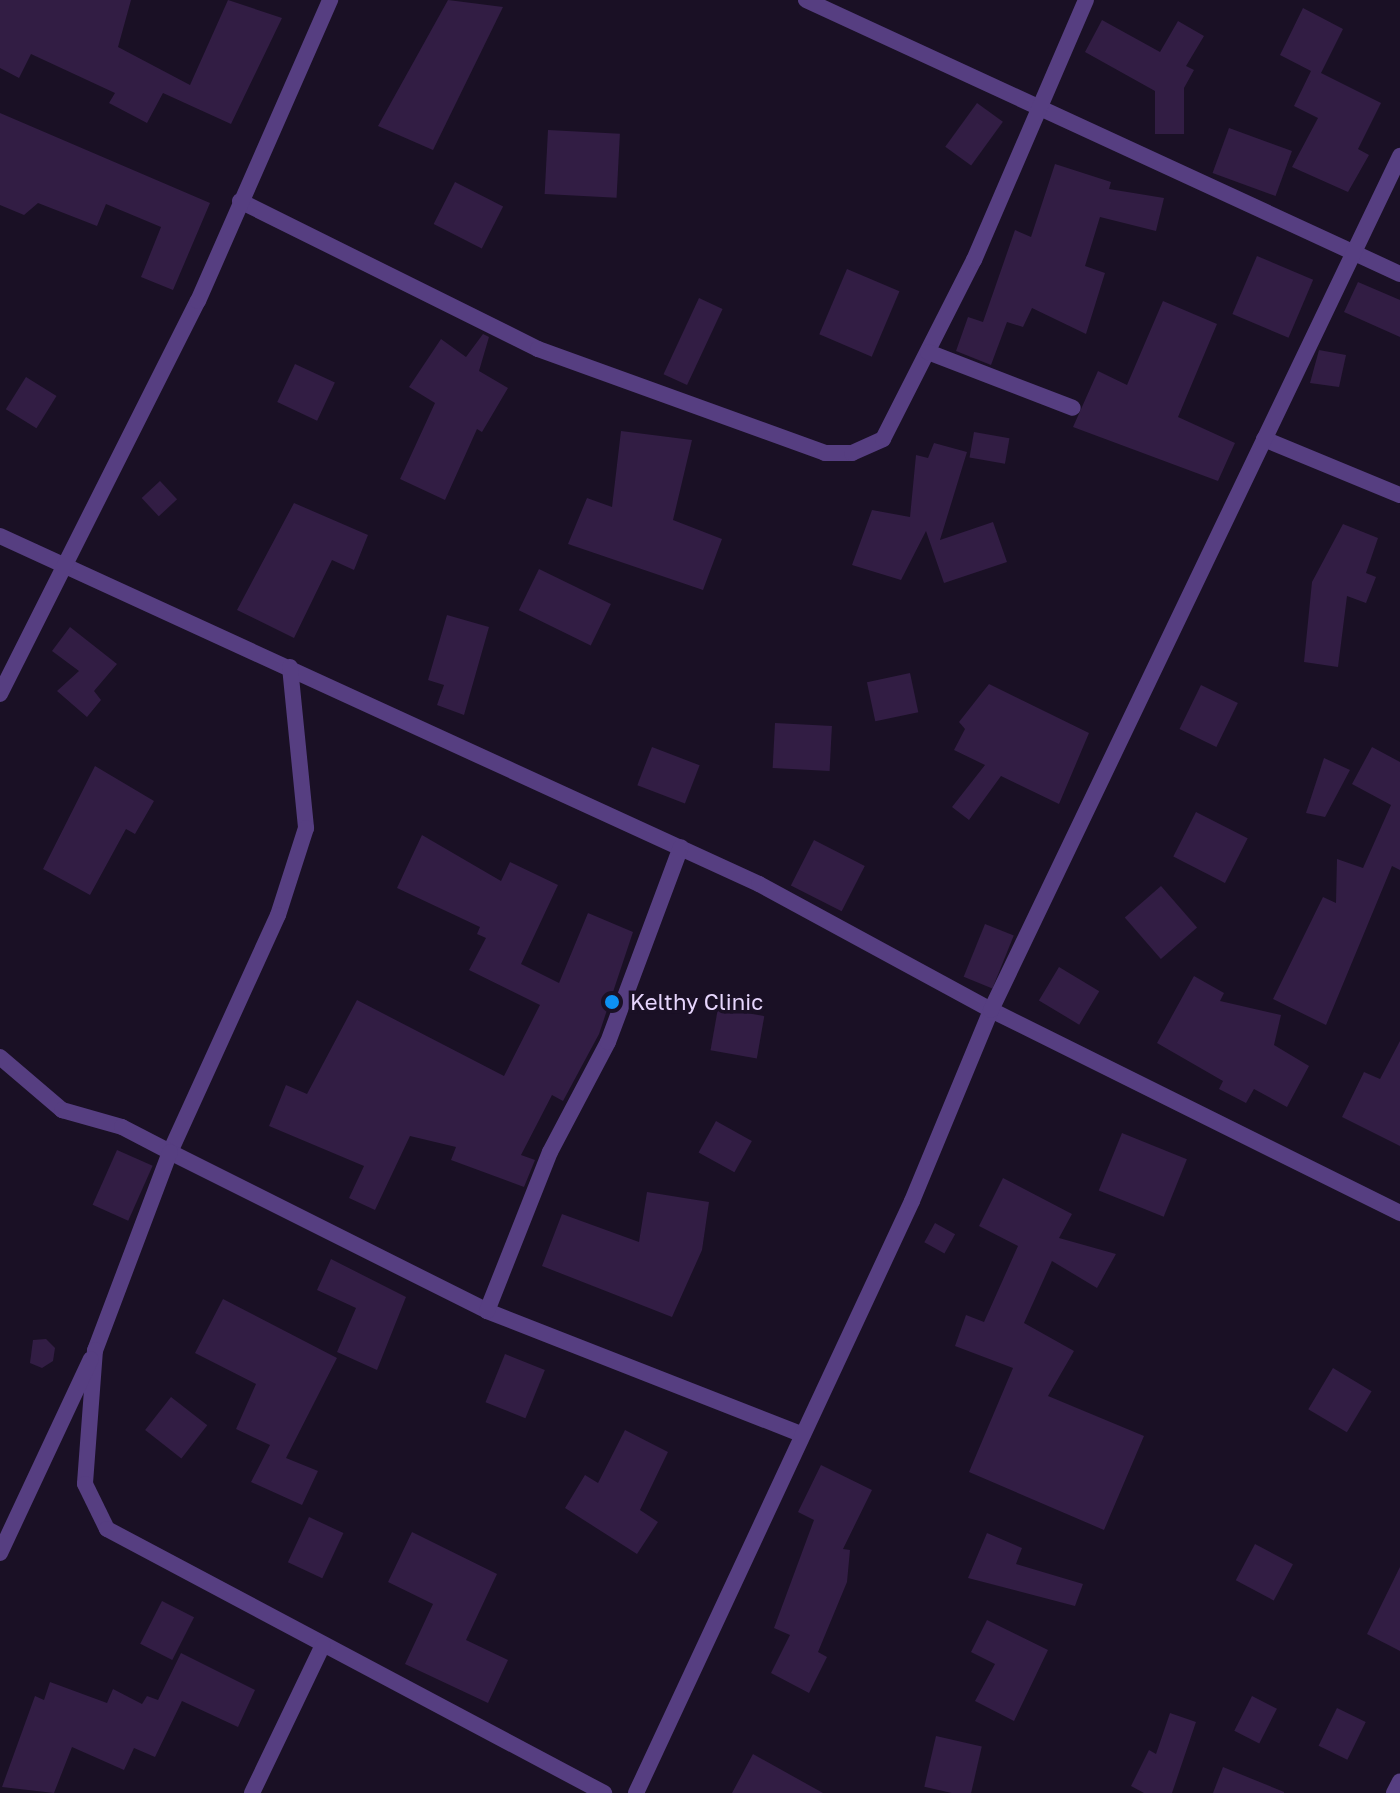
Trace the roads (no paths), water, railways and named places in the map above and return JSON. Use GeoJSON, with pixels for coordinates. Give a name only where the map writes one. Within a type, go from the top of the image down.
{"type":"FeatureCollection","features":[{"type":"Feature","properties":{"kind":"street"},"geometry":{"type":"LineString","coordinates":[[0,694],[68,567],[240,201],[330,0]]}},
{"type":"Feature","properties":{"kind":"street"},"geometry":{"type":"LineString","coordinates":[[806,0],[1042,107],[1352,256],[1400,274]]}},
{"type":"Feature","properties":{"kind":"street"},"geometry":{"type":"LineString","coordinates":[[240,201],[538,349],[825,453],[852,453],[883,439],[928,352],[1042,107],[1086,0]]}},
{"type":"Feature","properties":{"kind":"street"},"geometry":{"type":"LineString","coordinates":[[636,1793],[803,1435],[991,1010],[1400,156]]}},
{"type":"Feature","properties":{"kind":"street"},"geometry":{"type":"LineString","coordinates":[[928,352],[1073,408]]}},
{"type":"Feature","properties":{"kind":"street"},"geometry":{"type":"LineString","coordinates":[[1264,439],[1400,495]]}},
{"type":"Feature","properties":{"kind":"street"},"geometry":{"type":"LineString","coordinates":[[0,536],[681,847],[991,1010],[1400,1213]]}},
{"type":"Feature","properties":{"kind":"street"},"geometry":{"type":"LineString","coordinates":[[0,1553],[95,1350],[170,1152],[278,915],[306,828],[290,667]]}},
{"type":"Feature","properties":{"kind":"street"},"geometry":{"type":"LineString","coordinates":[[487,1311],[550,1152],[608,1042],[681,847]]}},
{"type":"Feature","properties":{"kind":"street"},"geometry":{"type":"LineString","coordinates":[[0,1057],[62,1110],[122,1127],[487,1311],[803,1435]]}},
{"type":"Feature","properties":{"kind":"street"},"geometry":{"type":"LineString","coordinates":[[95,1350],[85,1484],[107,1529],[604,1793]]}},
{"type":"Feature","properties":{"kind":"street"},"geometry":{"type":"LineString","coordinates":[[252,1793],[323,1645]]}},
{"type":"Feature","properties":{"kind":"street"},"geometry":{"type":"LineString","coordinates":[[1394,1793],[1400,1781]]}},
{"type":"Feature","properties":{"kind":"place","name":"Kelthy Clinic"},"geometry":{"type":"Point","coordinates":[612,1002]}}]}
